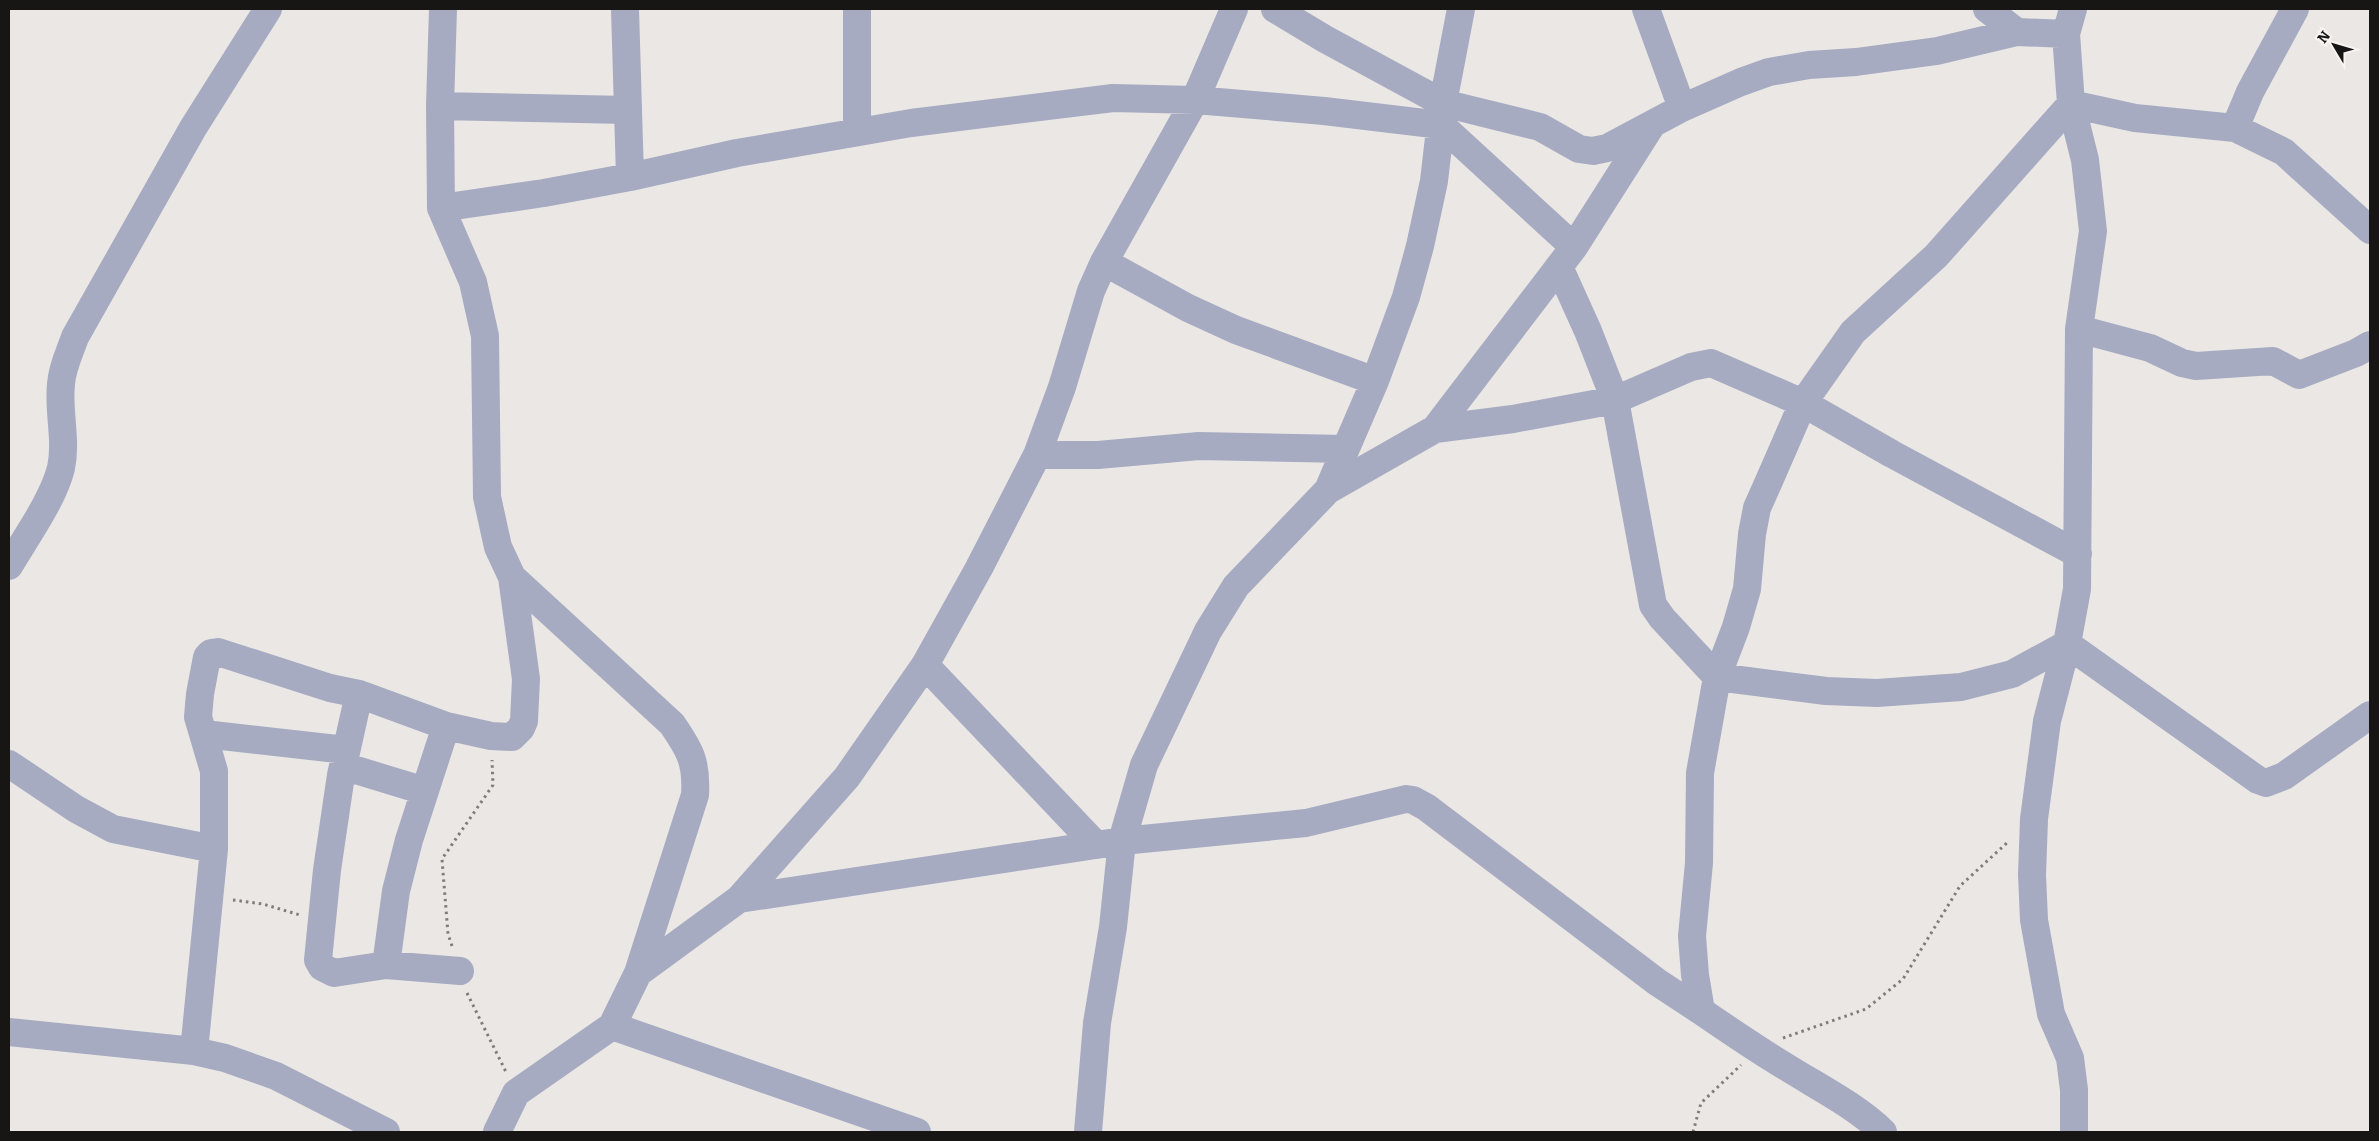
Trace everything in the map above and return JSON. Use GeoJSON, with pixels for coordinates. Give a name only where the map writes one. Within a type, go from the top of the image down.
{"type":"FeatureCollection","features":[{"type":"Feature","properties":{"kind":"street"},"geometry":{"type":"LineString","coordinates":[[9,566],[54,488],[61,467],[64,434],[61,383],[64,366],[75,337],[193,128],[268,9]]}},
{"type":"Feature","properties":{"kind":"street"},"geometry":{"type":"LineString","coordinates":[[194,1051],[214,849],[214,770],[198,717],[204,664],[211,653],[218,652],[330,688],[359,694],[446,726],[491,736],[512,737],[521,728],[524,721],[526,679],[512,576],[498,547],[487,498],[485,336],[473,282],[441,208],[440,106],[443,9]]}},
{"type":"Feature","properties":{"kind":"street"},"geometry":{"type":"LineString","coordinates":[[625,9],[630,177]]}},
{"type":"Feature","properties":{"kind":"street"},"geometry":{"type":"LineString","coordinates":[[857,9],[857,131]]}},
{"type":"Feature","properties":{"kind":"street"},"geometry":{"type":"LineString","coordinates":[[638,972],[739,899],[847,777],[925,665],[979,568],[1037,455],[1062,387],[1091,291],[1104,262],[1195,100],[1234,9]]}},
{"type":"Feature","properties":{"kind":"street"},"geometry":{"type":"LineString","coordinates":[[1275,9],[1442,114],[1567,258],[1615,400],[1654,605],[1662,618],[1718,677],[1826,691],[1877,694],[1923,691],[1961,687],[2012,674],[2067,644]]}},
{"type":"Feature","properties":{"kind":"street"},"geometry":{"type":"LineString","coordinates":[[1328,490],[1375,381],[1406,297],[1420,246],[1434,182],[1442,114],[1461,9]]}},
{"type":"Feature","properties":{"kind":"street"},"geometry":{"type":"LineString","coordinates":[[1646,9],[1682,108]]}},
{"type":"Feature","properties":{"kind":"street"},"geometry":{"type":"LineString","coordinates":[[1987,9],[2017,32]]}},
{"type":"Feature","properties":{"kind":"street"},"geometry":{"type":"LineString","coordinates":[[2235,128],[2250,92],[2296,9]]}},
{"type":"Feature","properties":{"kind":"street"},"geometry":{"type":"LineString","coordinates":[[441,208],[544,193],[630,177],[737,153],[857,131],[1114,98],[1195,100],[1324,111],[1442,114],[1540,127],[1579,148],[1593,151],[1607,148],[1682,108],[1740,82],[1769,72],[1809,65],[1856,62],[1936,51],[2069,21],[2071,104],[2084,160],[2093,231],[2079,329],[2077,589],[2067,644],[2047,721],[2034,819],[2032,875],[2034,920],[2051,1014],[2070,1058],[2074,1090],[2074,1132]]}},
{"type":"Feature","properties":{"kind":"street"},"geometry":{"type":"LineString","coordinates":[[2071,104],[2135,118],[2235,128],[2284,152],[2370,230]]}},
{"type":"Feature","properties":{"kind":"street"},"geometry":{"type":"LineString","coordinates":[[1701,1011],[1694,975],[1692,936],[1699,863],[1700,774],[1718,677],[1747,589],[1752,534],[1758,508],[1802,403],[1854,332],[1936,256],[2071,104]]}},
{"type":"Feature","properties":{"kind":"street"},"geometry":{"type":"LineString","coordinates":[[440,106],[627,110]]}},
{"type":"Feature","properties":{"kind":"street"},"geometry":{"type":"LineString","coordinates":[[1088,1132],[1097,1023],[1113,926],[1122,841],[1144,765],[1208,631],[1236,586],[1328,490],[1435,428],[1567,258],[1653,124]]}},
{"type":"Feature","properties":{"kind":"street"},"geometry":{"type":"LineString","coordinates":[[1104,262],[1188,308],[1236,330],[1375,381]]}},
{"type":"Feature","properties":{"kind":"street"},"geometry":{"type":"LineString","coordinates":[[2079,329],[2150,348],[2182,363],[2196,366],[2273,361],[2299,375],[2356,353],[2370,345]]}},
{"type":"Feature","properties":{"kind":"street"},"geometry":{"type":"LineString","coordinates":[[1435,428],[1513,419],[1615,400],[1691,367],[1711,363],[1802,403],[1900,459],[2078,554]]}},
{"type":"Feature","properties":{"kind":"street"},"geometry":{"type":"LineString","coordinates":[[1037,455],[1098,455],[1199,446],[1345,449]]}},
{"type":"Feature","properties":{"kind":"street"},"geometry":{"type":"LineString","coordinates":[[497,1132],[516,1093],[612,1026],[638,972],[695,795],[696,773],[688,746],[672,724],[512,576]]}},
{"type":"Feature","properties":{"kind":"street"},"geometry":{"type":"LineString","coordinates":[[2067,644],[2258,780],[2266,783],[2284,776],[2370,716]]}},
{"type":"Feature","properties":{"kind":"street"},"geometry":{"type":"LineString","coordinates":[[925,665],[1096,845]]}},
{"type":"Feature","properties":{"kind":"street"},"geometry":{"type":"LineString","coordinates":[[359,694],[345,758],[318,960],[322,967],[334,973],[386,965],[460,971]]}},
{"type":"Feature","properties":{"kind":"street"},"geometry":{"type":"LineString","coordinates":[[386,965],[396,891],[408,840],[446,726]]}},
{"type":"Feature","properties":{"kind":"street"},"geometry":{"type":"LineString","coordinates":[[204,734],[345,758],[425,790]]}},
{"type":"Feature","properties":{"kind":"street"},"geometry":{"type":"LineString","coordinates":[[9,764],[76,809],[113,828],[214,849]]}},
{"type":"Feature","properties":{"kind":"street"},"geometry":{"type":"LineString","coordinates":[[739,899],[1122,841],[1306,823],[1406,799],[1413,800],[1426,807],[1657,982],[1758,1050],[1839,1099],[1883,1132]]}},
{"type":"Feature","properties":{"kind":"street"},"geometry":{"type":"LineString","coordinates":[[612,1026],[917,1132]]}},
{"type":"Feature","properties":{"kind":"street"},"geometry":{"type":"LineString","coordinates":[[9,1032],[194,1051],[225,1058],[276,1076],[386,1132]]}},
{"type":"Feature","properties":{"kind":"path"},"geometry":{"type":"LineString","coordinates":[[491,736],[493,786],[442,859],[448,934],[469,999],[516,1093]]}},
{"type":"Feature","properties":{"kind":"path"},"geometry":{"type":"LineString","coordinates":[[1693,1132],[1701,1103],[1758,1050],[1799,1031],[1866,1009],[1903,980],[1960,886],[2034,819]]}},
{"type":"Feature","properties":{"kind":"path"},"geometry":{"type":"LineString","coordinates":[[209,897],[263,904],[322,922]]}}]}
